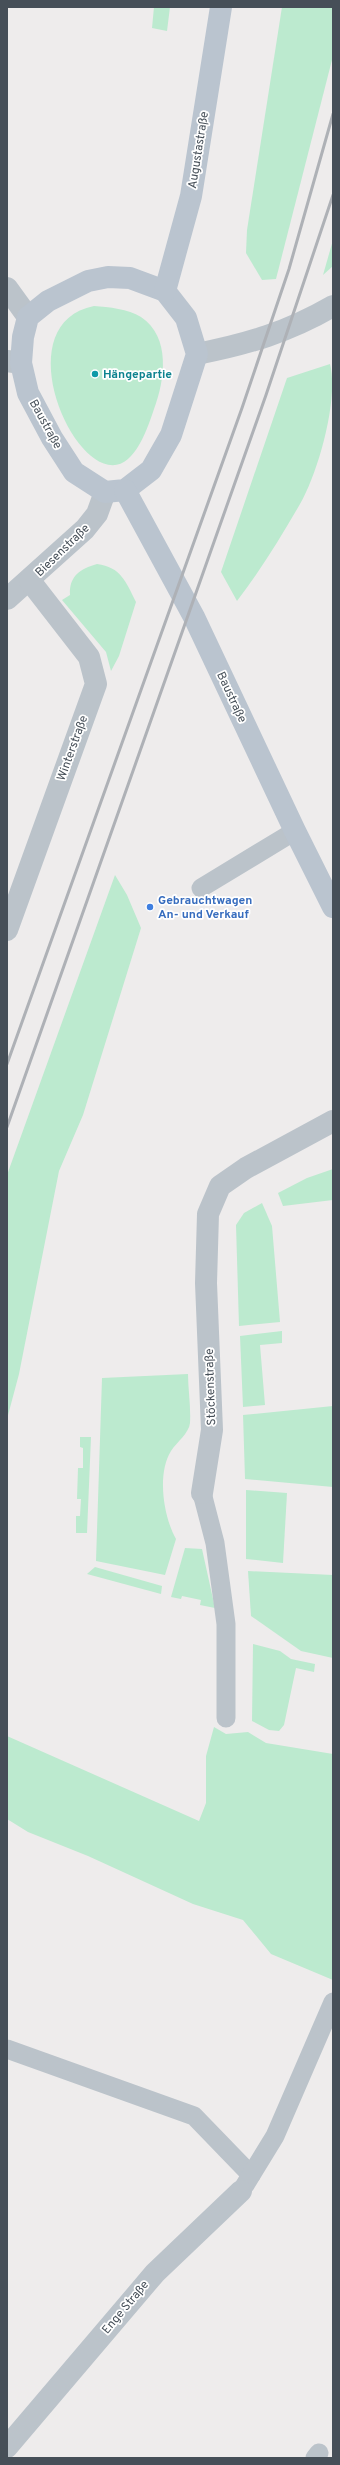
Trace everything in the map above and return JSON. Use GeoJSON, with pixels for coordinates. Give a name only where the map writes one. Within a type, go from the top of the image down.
{"type":"FeatureCollection","features":[{"type":"Feature","properties":{"kind":"main road","name":"Augustastraße"},"geometry":{"type":"LineString","coordinates":[[165,291],[191,196],[221,7]]}},
{"type":"Feature","properties":{"kind":"main road"},"geometry":{"type":"LineString","coordinates":[[28,317],[48,301],[88,281],[108,277],[130,278],[165,291],[186,318],[197,354],[171,435],[151,470],[115,491]]}},
{"type":"Feature","properties":{"kind":"main road","name":"Baustraße"},"geometry":{"type":"LineString","coordinates":[[28,317],[14,362],[28,393],[74,472],[115,491],[194,617],[295,831],[333,907]]}},
{"type":"Feature","properties":{"kind":"street"},"geometry":{"type":"LineString","coordinates":[[7,288],[28,317]]}},
{"type":"Feature","properties":{"kind":"street"},"geometry":{"type":"LineString","coordinates":[[197,354],[245,344],[304,323],[333,306]]}},
{"type":"Feature","properties":{"kind":"street","name":"Biesenstraße"},"geometry":{"type":"LineString","coordinates":[[7,599],[30,581],[85,529],[115,491]]}},
{"type":"Feature","properties":{"kind":"street","name":"Winterstraße"},"geometry":{"type":"LineString","coordinates":[[7,930],[96,684],[89,658],[30,581]]}},
{"type":"Feature","properties":{"kind":"street","name":"Stöckenstraße"},"geometry":{"type":"LineString","coordinates":[[202,1493],[212,1430],[206,1283],[208,1214],[220,1186],[246,1168],[333,1121]]}},
{"type":"Feature","properties":{"kind":"street","name":"Enge Straße"},"geometry":{"type":"LineString","coordinates":[[7,2447],[155,2273],[246,2183]]}},
{"type":"Feature","properties":{"kind":"lane"},"geometry":{"type":"LineString","coordinates":[[201,888],[295,831]]}},
{"type":"Feature","properties":{"kind":"lane","name":"Stöckenstraße"},"geometry":{"type":"LineString","coordinates":[[202,1493],[215,1543],[226,1624],[226,1718]]}},
{"type":"Feature","properties":{"kind":"lane","name":"Enge Straße"},"geometry":{"type":"LineString","coordinates":[[246,2183],[275,2136],[333,2002]]}},
{"type":"Feature","properties":{"kind":"lane"},"geometry":{"type":"LineString","coordinates":[[7,2049],[194,2116],[246,2183]]}},
{"type":"Feature","properties":{"kind":"green space"},"geometry":{"type":"Polygon","coordinates":[[[154,7],[170,7],[167,31],[152,28],[154,7]]]}},
{"type":"Feature","properties":{"kind":"green space"},"geometry":{"type":"Polygon","coordinates":[[[282,7],[333,7],[333,56],[276,279],[262,280],[246,253],[247,230],[282,7]]]}},
{"type":"Feature","properties":{"kind":"green space"},"geometry":{"type":"Polygon","coordinates":[[[333,240],[333,266],[323,275],[333,240]]]}},
{"type":"Feature","properties":{"kind":"green space"},"geometry":{"type":"Polygon","coordinates":[[[94,306],[124,310],[141,317],[151,326],[157,336],[161,347],[163,360],[163,372],[158,398],[141,442],[128,459],[109,465],[90,455],[72,434],[58,405],[51,374],[53,344],[67,320],[94,306]]]}},
{"type":"Feature","properties":{"kind":"green space"},"geometry":{"type":"Polygon","coordinates":[[[330,364],[332,396],[325,436],[314,474],[307,491],[285,529],[246,590],[237,601],[221,572],[287,378],[330,364]]]}},
{"type":"Feature","properties":{"kind":"green space"},"geometry":{"type":"Polygon","coordinates":[[[97,564],[112,568],[117,572],[126,582],[136,602],[119,656],[111,671],[106,652],[62,600],[70,595],[71,583],[77,574],[85,568],[97,564]]]}},
{"type":"Feature","properties":{"kind":"green space"},"geometry":{"type":"Polygon","coordinates":[[[115,875],[127,895],[141,928],[83,1115],[59,1171],[19,1374],[7,1419],[7,1175],[115,875]]]}},
{"type":"Feature","properties":{"kind":"green space"},"geometry":{"type":"Polygon","coordinates":[[[333,1169],[333,1200],[283,1206],[278,1193],[307,1178],[333,1169]]]}},
{"type":"Feature","properties":{"kind":"green space"},"geometry":{"type":"Polygon","coordinates":[[[262,1203],[272,1226],[280,1322],[239,1326],[236,1225],[244,1213],[262,1203]]]}},
{"type":"Feature","properties":{"kind":"green space"},"geometry":{"type":"Polygon","coordinates":[[[282,1331],[282,1343],[260,1345],[265,1405],[243,1407],[240,1336],[282,1331]]]}},
{"type":"Feature","properties":{"kind":"green space"},"geometry":{"type":"Polygon","coordinates":[[[188,1374],[190,1423],[185,1434],[171,1451],[164,1471],[163,1495],[165,1507],[171,1530],[176,1539],[165,1575],[96,1561],[102,1378],[188,1374]]]}},
{"type":"Feature","properties":{"kind":"green space"},"geometry":{"type":"Polygon","coordinates":[[[333,1406],[333,1487],[245,1479],[243,1415],[333,1406]]]}},
{"type":"Feature","properties":{"kind":"green space"},"geometry":{"type":"Polygon","coordinates":[[[80,1437],[91,1437],[87,1533],[76,1533],[76,1516],[80,1516],[81,1499],[77,1499],[78,1468],[83,1468],[83,1448],[80,1447],[80,1437]]]}},
{"type":"Feature","properties":{"kind":"green space"},"geometry":{"type":"Polygon","coordinates":[[[246,1490],[287,1493],[283,1563],[246,1559],[246,1490]]]}},
{"type":"Feature","properties":{"kind":"green space"},"geometry":{"type":"Polygon","coordinates":[[[185,1548],[202,1549],[215,1608],[200,1605],[201,1600],[182,1596],[181,1599],[171,1597],[185,1548]]]}},
{"type":"Feature","properties":{"kind":"green space"},"geometry":{"type":"Polygon","coordinates":[[[95,1567],[162,1586],[161,1594],[87,1574],[95,1567]]]}},
{"type":"Feature","properties":{"kind":"green space"},"geometry":{"type":"Polygon","coordinates":[[[248,1571],[333,1575],[333,1658],[301,1651],[251,1616],[248,1571]]]}},
{"type":"Feature","properties":{"kind":"green space"},"geometry":{"type":"Polygon","coordinates":[[[253,1644],[280,1651],[291,1659],[315,1664],[314,1672],[296,1668],[284,1725],[279,1731],[269,1730],[252,1721],[253,1644]]]}},
{"type":"Feature","properties":{"kind":"green space"},"geometry":{"type":"Polygon","coordinates":[[[214,1727],[226,1734],[248,1732],[266,1743],[333,1754],[333,1980],[271,1954],[243,1920],[193,1904],[88,1856],[28,1832],[7,1819],[7,1736],[199,1821],[206,1803],[206,1756],[214,1727]]]}},
{"type":"Feature","properties":{"kind":"railway"},"geometry":{"type":"LineString","coordinates":[[7,1064],[242,408],[289,269],[333,114]]}},
{"type":"Feature","properties":{"kind":"railway"},"geometry":{"type":"LineString","coordinates":[[7,1127],[266,395],[333,195]]}},
{"type":"Feature","properties":{"kind":"place","name":"Hängepartie"},"geometry":{"type":"Point","coordinates":[95,374]}},
{"type":"Feature","properties":{"kind":"place","name":"Gebrauchtwagen An- und Verkauf"},"geometry":{"type":"Point","coordinates":[150,907]}}]}
